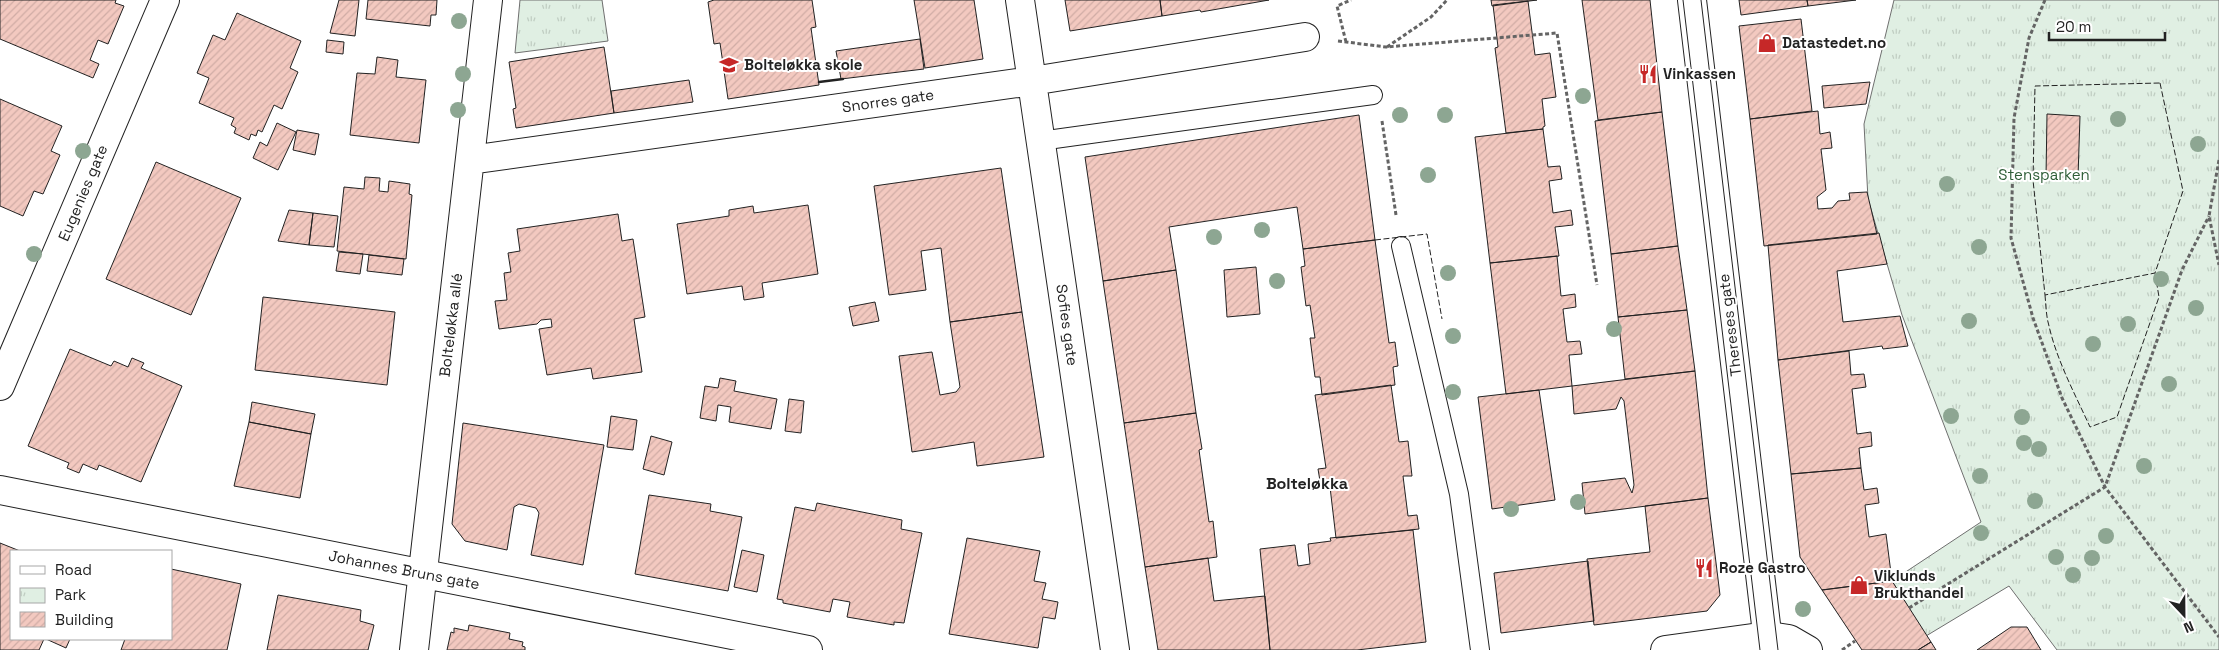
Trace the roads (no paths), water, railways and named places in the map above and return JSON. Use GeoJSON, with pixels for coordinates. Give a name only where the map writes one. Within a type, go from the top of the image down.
{"type":"FeatureCollection","features":[{"type":"Feature","properties":{"kind":"street","name":"Eugenies gate"},"geometry":{"type":"LineString","coordinates":[[0,386],[165,0]]}},
{"type":"Feature","properties":{"kind":"street","name":"Bolteløkka allé"},"geometry":{"type":"LineString","coordinates":[[414,650],[488,0]]}},
{"type":"Feature","properties":{"kind":"street","name":"Sofies gate"},"geometry":{"type":"LineString","coordinates":[[1020,0],[1115,650]]}},
{"type":"Feature","properties":{"kind":"street","name":"Thereses gate"},"geometry":{"type":"LineString","coordinates":[[1692,0],[1768,643]]}},
{"type":"Feature","properties":{"kind":"street","name":"Snorres gate"},"geometry":{"type":"LineString","coordinates":[[470,160],[1032,81],[1305,37]]}},
{"type":"Feature","properties":{"kind":"street","name":"Johannes Bruns gate"},"geometry":{"type":"LineString","coordinates":[[0,490],[808,650]]}},
{"type":"Feature","properties":{"kind":"street"},"geometry":{"type":"LineString","coordinates":[[1666,650],[1768,643],[1789,639],[1808,650]]}},
{"type":"Feature","properties":{"kind":"lane"},"geometry":{"type":"LineString","coordinates":[[1040,141],[1373,95]]}},
{"type":"Feature","properties":{"kind":"lane"},"geometry":{"type":"LineString","coordinates":[[1401,246],[1458,494],[1480,650]]}},
{"type":"Feature","properties":{"kind":"tram line"},"geometry":{"type":"LineString","coordinates":[[1683,0],[1760,650]]}},
{"type":"Feature","properties":{"kind":"tram line"},"geometry":{"type":"LineString","coordinates":[[1701,0],[1778,650]]}},
{"type":"Feature","properties":{"kind":"place","name":"Datastedet.no"},"geometry":{"type":"Point","coordinates":[1767,43]}},
{"type":"Feature","properties":{"kind":"place","name":"Bolteløkka skole"},"geometry":{"type":"Point","coordinates":[729,65]}},
{"type":"Feature","properties":{"kind":"place","name":"Vinkassen"},"geometry":{"type":"Point","coordinates":[1648,74]}},
{"type":"Feature","properties":{"kind":"place","name":"Roze Gastro"},"geometry":{"type":"Point","coordinates":[1704,568]}},
{"type":"Feature","properties":{"kind":"place","name":"Viklunds Brukthandel"},"geometry":{"type":"Point","coordinates":[1859,585]}},
{"type":"Feature","properties":{"kind":"district","name":"Bolteløkka"},"geometry":{"type":"Point","coordinates":[1307,483]}},
{"type":"Feature","properties":{"kind":"park label","name":"Stensparken"},"geometry":{"type":"Point","coordinates":[2044,175]}}]}
